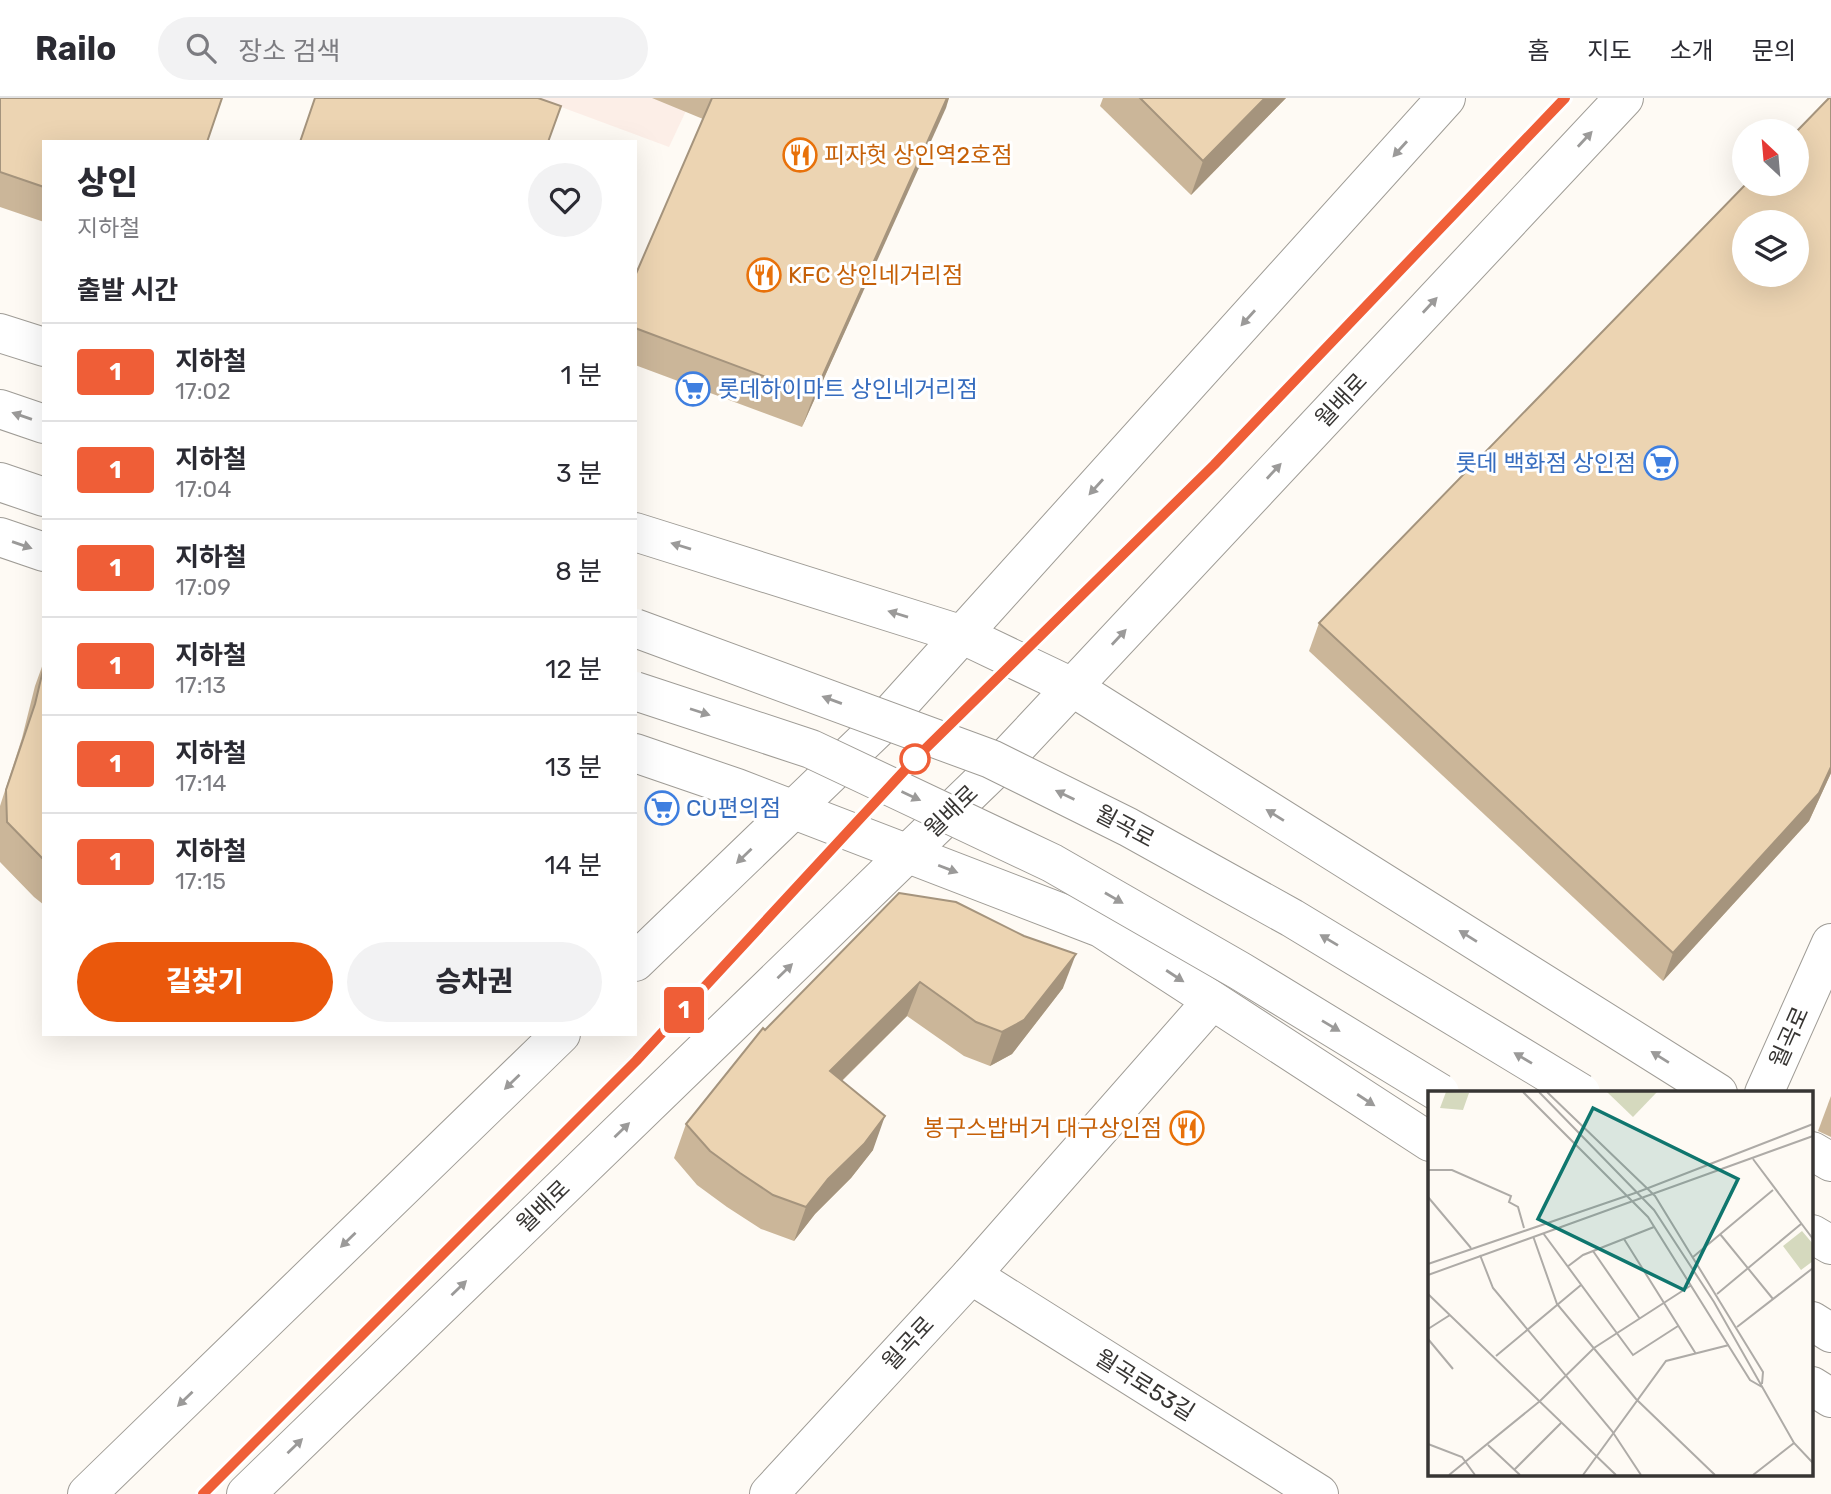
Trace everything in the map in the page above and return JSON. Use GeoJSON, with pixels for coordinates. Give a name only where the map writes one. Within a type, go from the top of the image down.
{"type":"FeatureCollection","features":[{"type":"Feature","properties":{"kind":"main road"},"geometry":{"type":"LineString","coordinates":[[637,960],[877,729],[1446,98]]}},
{"type":"Feature","properties":{"kind":"main road","name":"월배로"},"geometry":{"type":"LineString","coordinates":[[246,1494],[1006,758],[1624,98]]}},
{"type":"Feature","properties":{"kind":"main road"},"geometry":{"type":"LineString","coordinates":[[0,333],[42,346]]}},
{"type":"Feature","properties":{"kind":"main road"},"geometry":{"type":"LineString","coordinates":[[0,409],[42,423]]}},
{"type":"Feature","properties":{"kind":"main road"},"geometry":{"type":"LineString","coordinates":[[0,482],[42,496]]}},
{"type":"Feature","properties":{"kind":"main road"},"geometry":{"type":"LineString","coordinates":[[637,533],[963,635],[1072,687],[1715,1091]]}},
{"type":"Feature","properties":{"kind":"main road"},"geometry":{"type":"LineString","coordinates":[[0,537],[42,551]]}},
{"type":"Feature","properties":{"kind":"main road","name":"월곡로"},"geometry":{"type":"LineString","coordinates":[[637,629],[1003,765],[1128,827],[1292,918],[1578,1091]]}},
{"type":"Feature","properties":{"kind":"main road"},"geometry":{"type":"LineString","coordinates":[[637,692],[811,748],[1052,863],[1240,971],[1437,1091]]}},
{"type":"Feature","properties":{"kind":"main road"},"geometry":{"type":"LineString","coordinates":[[637,754],[793,809],[1101,928],[1428,1141]]}},
{"type":"Feature","properties":{"kind":"main road","name":"월곡로"},"geometry":{"type":"LineString","coordinates":[[1765,1091],[1831,943]]}},
{"type":"Feature","properties":{"kind":"main road","name":"월곡로"},"geometry":{"type":"LineString","coordinates":[[769,1494],[971,1275],[1212,1001]]}},
{"type":"Feature","properties":{"kind":"main road"},"geometry":{"type":"LineString","coordinates":[[87,1494],[559,1036]]}},
{"type":"Feature","properties":{"kind":"main road"},"geometry":{"type":"LineString","coordinates":[[1814,1152],[1831,1162]]}},
{"type":"Feature","properties":{"kind":"main road"},"geometry":{"type":"LineString","coordinates":[[1814,1235],[1831,1245]]}},
{"type":"Feature","properties":{"kind":"main road","name":"월곡로53길"},"geometry":{"type":"LineString","coordinates":[[971,1275],[1319,1494]]}},
{"type":"Feature","properties":{"kind":"main road"},"geometry":{"type":"LineString","coordinates":[[1814,1322],[1831,1333]]}},
{"type":"Feature","properties":{"kind":"main road"},"geometry":{"type":"LineString","coordinates":[[1814,1387],[1831,1398]]}},
{"type":"Feature","properties":{"kind":"shaded area"},"geometry":{"type":"Polygon","coordinates":[[[537,98],[692,98],[669,147],[537,98]]]}},
{"type":"Feature","properties":{"kind":"building"},"geometry":{"type":"Polygon","coordinates":[[[0,98],[222,98],[208,140],[42,140],[42,186],[0,172],[0,98]]]}},
{"type":"Feature","properties":{"kind":"building"},"geometry":{"type":"Polygon","coordinates":[[[315,98],[538,98],[561,106],[549,140],[301,140],[315,98]]]}},
{"type":"Feature","properties":{"kind":"building"},"geometry":{"type":"Polygon","coordinates":[[[712,98],[947,98],[814,395],[637,329],[637,271],[712,98]]]}},
{"type":"Feature","properties":{"kind":"building"},"geometry":{"type":"Polygon","coordinates":[[[1140,98],[1265,98],[1203,161],[1140,98]]]}},
{"type":"Feature","properties":{"kind":"building","name":"롯데 백화점 상인점"},"geometry":{"type":"Polygon","coordinates":[[[1831,98],[1831,767],[1819,793],[1673,953],[1319,623],[1734,196],[1810,196],[1809,119],[1831,98]]]}},
{"type":"Feature","properties":{"kind":"building"},"geometry":{"type":"Polygon","coordinates":[[[42,674],[42,858],[7,822],[6,790],[35,704],[42,674]]]}},
{"type":"Feature","properties":{"kind":"building"},"geometry":{"type":"Polygon","coordinates":[[[899,893],[956,902],[1024,936],[1076,954],[1024,1020],[1002,1032],[976,1022],[920,982],[830,1071],[885,1116],[864,1144],[828,1179],[806,1207],[773,1195],[740,1173],[710,1151],[686,1124],[763,1028],[765,1030],[899,893]]]}},
{"type":"Feature","properties":{"kind":"metro line","name":"1"},"geometry":{"type":"LineString","coordinates":[[203,1494],[636,1061],[917,757],[1214,465],[1565,98]]}},
{"type":"Feature","properties":{"kind":"place","name":"피자헛 상인역2호점"},"geometry":{"type":"Point","coordinates":[800,155]}},
{"type":"Feature","properties":{"kind":"place","name":"KFC 상인네거리점"},"geometry":{"type":"Point","coordinates":[764,275]}},
{"type":"Feature","properties":{"kind":"place","name":"롯데하이마트 상인네거리점"},"geometry":{"type":"Point","coordinates":[693,389]}},
{"type":"Feature","properties":{"kind":"place","name":"롯데 백화점 상인점"},"geometry":{"type":"Point","coordinates":[1661,463]}},
{"type":"Feature","properties":{"kind":"place","name":"CU편의점"},"geometry":{"type":"Point","coordinates":[662,808]}},
{"type":"Feature","properties":{"kind":"place","name":"봉구스밥버거 대구상인점"},"geometry":{"type":"Point","coordinates":[1187,1128]}}]}
